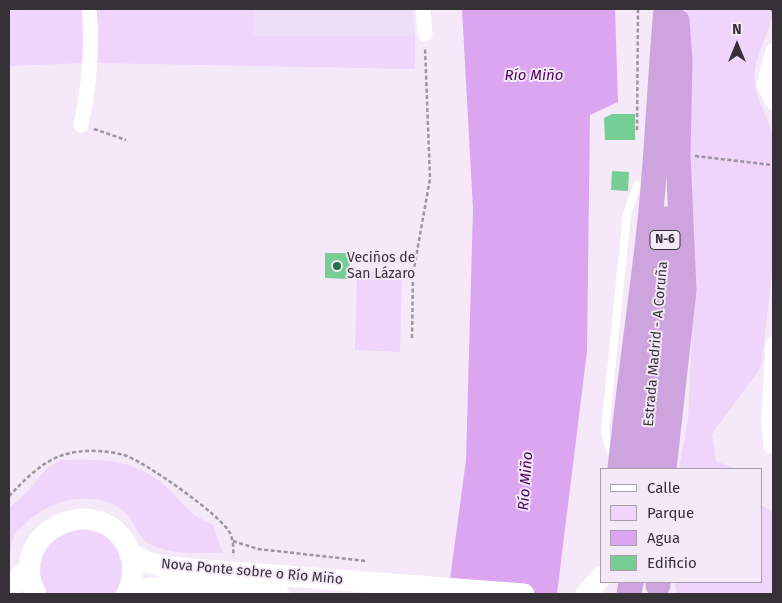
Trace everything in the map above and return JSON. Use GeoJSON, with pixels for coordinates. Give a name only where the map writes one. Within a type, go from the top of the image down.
{"type":"FeatureCollection","features":[{"type":"Feature","properties":{"kind":"highway"},"geometry":{"type":"LineString","coordinates":[[640,464],[630,366],[648,240],[667,9]]}},
{"type":"Feature","properties":{"kind":"highway","name":"Estrada Madrid - A Coruña"},"geometry":{"type":"LineString","coordinates":[[640,464],[663,298],[670,72],[667,9]]}},
{"type":"Feature","properties":{"kind":"highway"},"geometry":{"type":"LineString","coordinates":[[640,464],[684,290],[678,154],[680,61],[676,9]]}},
{"type":"Feature","properties":{"kind":"main road"},"geometry":{"type":"LineString","coordinates":[[36,594],[32,584],[30,567],[34,550],[44,535],[58,524],[75,519],[93,520],[109,526],[122,539],[131,554],[133,576],[128,594]]}},
{"type":"Feature","properties":{"kind":"main road","name":"Nova Ponte sobre o Río Miño"},"geometry":{"type":"LineString","coordinates":[[131,554],[157,565],[177,577],[279,594]]}},
{"type":"Feature","properties":{"kind":"main road"},"geometry":{"type":"LineString","coordinates":[[9,588],[30,567]]}},
{"type":"Feature","properties":{"kind":"main road","name":"Nova Ponte sobre o Río Miño"},"geometry":{"type":"LineString","coordinates":[[128,594],[177,577],[524,594]]}},
{"type":"Feature","properties":{"kind":"street"},"geometry":{"type":"LineString","coordinates":[[81,125],[87,98],[89,75],[89,9]]}},
{"type":"Feature","properties":{"kind":"street"},"geometry":{"type":"LineString","coordinates":[[423,9],[425,34]]}},
{"type":"Feature","properties":{"kind":"street"},"geometry":{"type":"LineString","coordinates":[[773,51],[764,84],[773,103]]}},
{"type":"Feature","properties":{"kind":"street"},"geometry":{"type":"LineString","coordinates":[[772,446],[769,422],[773,344]]}},
{"type":"Feature","properties":{"kind":"lane"},"geometry":{"type":"LineString","coordinates":[[636,185],[627,214],[606,431],[610,450],[640,464]]}},
{"type":"Feature","properties":{"kind":"path"},"geometry":{"type":"LineString","coordinates":[[637,134],[638,9]]}},
{"type":"Feature","properties":{"kind":"path"},"geometry":{"type":"LineString","coordinates":[[412,338],[413,274],[430,179],[425,34]]}},
{"type":"Feature","properties":{"kind":"path"},"geometry":{"type":"LineString","coordinates":[[81,125],[126,140]]}},
{"type":"Feature","properties":{"kind":"path"},"geometry":{"type":"LineString","coordinates":[[678,154],[773,165]]}},
{"type":"Feature","properties":{"kind":"path"},"geometry":{"type":"LineString","coordinates":[[9,496],[42,465],[63,455],[84,452],[124,455],[145,464],[222,522],[233,541],[232,560]]}},
{"type":"Feature","properties":{"kind":"path"},"geometry":{"type":"LineString","coordinates":[[233,541],[258,549],[366,561]]}},
{"type":"Feature","properties":{"kind":"shaded area"},"geometry":{"type":"Polygon","coordinates":[[[254,9],[413,9],[415,36],[253,36],[254,9]]]}},
{"type":"Feature","properties":{"kind":"green space"},"geometry":{"type":"Polygon","coordinates":[[[9,9],[84,9],[86,63],[9,66],[9,9]]]}},
{"type":"Feature","properties":{"kind":"green space"},"geometry":{"type":"Polygon","coordinates":[[[93,9],[254,9],[253,36],[415,36],[415,69],[95,63],[93,9]]]}},
{"type":"Feature","properties":{"kind":"green space"},"geometry":{"type":"Polygon","coordinates":[[[686,9],[773,9],[770,24],[757,61],[754,78],[757,95],[773,136],[773,264],[761,367],[712,434],[716,461],[734,468],[679,468],[688,419],[694,293],[686,9]]]}},
{"type":"Feature","properties":{"kind":"green space"},"geometry":{"type":"Polygon","coordinates":[[[357,271],[402,272],[400,352],[355,350],[357,271]]]}},
{"type":"Feature","properties":{"kind":"green space"},"geometry":{"type":"Polygon","coordinates":[[[61,460],[118,462],[144,471],[169,489],[192,513],[213,525],[223,553],[184,553],[156,547],[144,540],[126,512],[122,509],[97,499],[84,498],[58,503],[34,516],[15,535],[9,558],[9,508],[27,492],[47,468],[61,460]]]}},
{"type":"Feature","properties":{"kind":"green space"},"geometry":{"type":"Polygon","coordinates":[[[762,506],[773,512],[773,594],[677,594],[674,583],[762,583],[762,506]]]}},
{"type":"Feature","properties":{"kind":"green space"},"geometry":{"type":"Polygon","coordinates":[[[79,528],[95,530],[111,541],[117,549],[122,567],[119,586],[114,594],[45,594],[43,591],[40,572],[42,553],[45,547],[55,538],[79,528]]]}},
{"type":"Feature","properties":{"kind":"water","name":"Río Miño"},"geometry":{"type":"Polygon","coordinates":[[[462,9],[615,9],[618,102],[590,115],[587,351],[557,594],[448,594],[466,460],[473,209],[462,9]]]}},
{"type":"Feature","properties":{"kind":"building"},"geometry":{"type":"Polygon","coordinates":[[[612,114],[635,114],[635,140],[605,140],[604,118],[612,114]]]}},
{"type":"Feature","properties":{"kind":"building"},"geometry":{"type":"Polygon","coordinates":[[[612,171],[629,172],[628,191],[611,190],[612,171]]]}},
{"type":"Feature","properties":{"kind":"building","name":"Veciños de San Lázaro"},"geometry":{"type":"Polygon","coordinates":[[[325,253],[350,253],[349,279],[325,278],[325,253]]]}},
{"type":"Feature","properties":{"kind":"place","name":"Veciños de San Lázaro"},"geometry":{"type":"Point","coordinates":[337,266]}}]}
